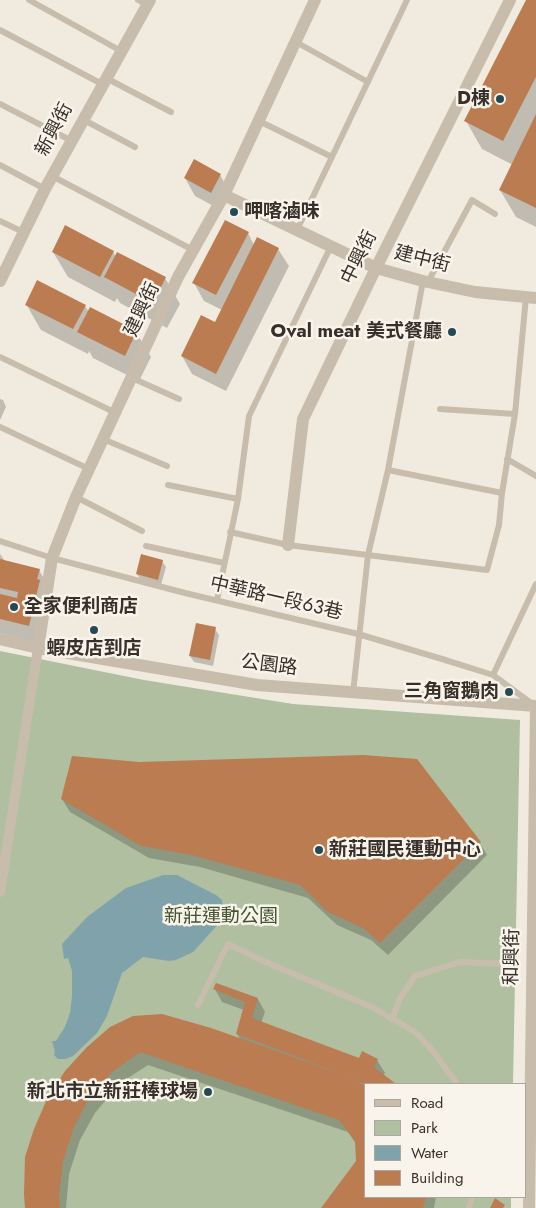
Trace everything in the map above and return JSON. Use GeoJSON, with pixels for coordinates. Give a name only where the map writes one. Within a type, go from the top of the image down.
{"type":"FeatureCollection","features":[{"type":"Feature","properties":{"kind":"street","name":"建興街"},"geometry":{"type":"LineString","coordinates":[[38,648],[52,558],[76,497],[178,277],[224,195],[315,0]]}},
{"type":"Feature","properties":{"kind":"street","name":"中興街"},"geometry":{"type":"LineString","coordinates":[[288,545],[303,419],[510,0]]}},
{"type":"Feature","properties":{"kind":"street","name":"新興街"},"geometry":{"type":"LineString","coordinates":[[0,281],[45,189],[121,51],[145,2]]}},
{"type":"Feature","properties":{"kind":"street","name":"建中街"},"geometry":{"type":"LineString","coordinates":[[224,195],[376,268],[425,282],[475,292],[531,298]]}},
{"type":"Feature","properties":{"kind":"street","name":"公園路"},"geometry":{"type":"LineString","coordinates":[[0,638],[38,648],[257,685],[536,706]]}},
{"type":"Feature","properties":{"kind":"street"},"geometry":{"type":"LineString","coordinates":[[0,892],[38,648]]}},
{"type":"Feature","properties":{"kind":"street","name":"和興街"},"geometry":{"type":"LineString","coordinates":[[529,1208],[533,1145],[536,706]]}},
{"type":"Feature","properties":{"kind":"lane"},"geometry":{"type":"LineString","coordinates":[[29,0],[121,51]]}},
{"type":"Feature","properties":{"kind":"lane"},"geometry":{"type":"LineString","coordinates":[[296,230],[407,0]]}},
{"type":"Feature","properties":{"kind":"lane"},"geometry":{"type":"LineString","coordinates":[[0,30],[171,112]]}},
{"type":"Feature","properties":{"kind":"lane"},"geometry":{"type":"LineString","coordinates":[[296,42],[368,82]]}},
{"type":"Feature","properties":{"kind":"lane"},"geometry":{"type":"LineString","coordinates":[[0,104],[72,141]]}},
{"type":"Feature","properties":{"kind":"lane"},"geometry":{"type":"LineString","coordinates":[[82,119],[135,148]]}},
{"type":"Feature","properties":{"kind":"lane"},"geometry":{"type":"LineString","coordinates":[[259,120],[332,157]]}},
{"type":"Feature","properties":{"kind":"lane"},"geometry":{"type":"LineString","coordinates":[[0,165],[45,189]]}},
{"type":"Feature","properties":{"kind":"lane"},"geometry":{"type":"LineString","coordinates":[[52,176],[193,250]]}},
{"type":"Feature","properties":{"kind":"lane"},"geometry":{"type":"LineString","coordinates":[[353,693],[368,555],[388,470],[425,282],[472,200],[495,214]]}},
{"type":"Feature","properties":{"kind":"lane"},"geometry":{"type":"LineString","coordinates":[[0,221],[23,232]]}},
{"type":"Feature","properties":{"kind":"lane"},"geometry":{"type":"LineString","coordinates":[[217,600],[238,499],[249,416],[331,246]]}},
{"type":"Feature","properties":{"kind":"lane"},"geometry":{"type":"LineString","coordinates":[[230,532],[288,545],[487,570],[499,526],[502,492],[531,298]]}},
{"type":"Feature","properties":{"kind":"lane"},"geometry":{"type":"LineString","coordinates":[[0,357],[116,413]]}},
{"type":"Feature","properties":{"kind":"lane"},"geometry":{"type":"LineString","coordinates":[[132,378],[179,399]]}},
{"type":"Feature","properties":{"kind":"lane"},"geometry":{"type":"LineString","coordinates":[[440,409],[515,414]]}},
{"type":"Feature","properties":{"kind":"lane"},"geometry":{"type":"LineString","coordinates":[[0,428],[89,470]]}},
{"type":"Feature","properties":{"kind":"lane"},"geometry":{"type":"LineString","coordinates":[[104,439],[167,466]]}},
{"type":"Feature","properties":{"kind":"lane"},"geometry":{"type":"LineString","coordinates":[[507,459],[536,476]]}},
{"type":"Feature","properties":{"kind":"lane"},"geometry":{"type":"LineString","coordinates":[[388,470],[502,492]]}},
{"type":"Feature","properties":{"kind":"lane"},"geometry":{"type":"LineString","coordinates":[[168,485],[238,499]]}},
{"type":"Feature","properties":{"kind":"lane"},"geometry":{"type":"LineString","coordinates":[[76,497],[142,532]]}},
{"type":"Feature","properties":{"kind":"lane","name":"中華路一段63巷"},"geometry":{"type":"LineString","coordinates":[[0,541],[52,558],[358,634],[493,675],[536,706]]}},
{"type":"Feature","properties":{"kind":"lane"},"geometry":{"type":"LineString","coordinates":[[146,546],[224,563]]}},
{"type":"Feature","properties":{"kind":"lane"},"geometry":{"type":"LineString","coordinates":[[493,675],[536,584]]}},
{"type":"Feature","properties":{"kind":"lane"},"geometry":{"type":"LineString","coordinates":[[198,1005],[228,944],[372,1007],[415,1032],[433,1050],[456,1083]]}},
{"type":"Feature","properties":{"kind":"lane"},"geometry":{"type":"LineString","coordinates":[[392,1019],[401,997],[414,976],[460,962],[508,964]]}},
{"type":"Feature","properties":{"kind":"green space","name":"新莊運動公園"},"geometry":{"type":"Polygon","coordinates":[[[0,651],[144,680],[293,704],[520,720],[513,1083],[364,1083],[364,1198],[511,1198],[511,1208],[0,1208],[0,651]]]}},
{"type":"Feature","properties":{"kind":"water"},"geometry":{"type":"Polygon","coordinates":[[[163,875],[177,875],[216,895],[222,900],[224,911],[222,920],[193,952],[176,960],[169,961],[143,957],[122,973],[107,1016],[97,1033],[73,1056],[66,1059],[58,1059],[54,1055],[52,1041],[56,1041],[65,1027],[70,1013],[72,996],[72,971],[68,958],[64,959],[62,944],[87,917],[126,888],[163,875]]]}},
{"type":"Feature","properties":{"kind":"building","name":"D棟"},"geometry":{"type":"Polygon","coordinates":[[[526,0],[536,0],[536,77],[503,141],[464,121],[526,0]]]}},
{"type":"Feature","properties":{"kind":"building"},"geometry":{"type":"Polygon","coordinates":[[[536,114],[536,208],[499,190],[536,114]]]}},
{"type":"Feature","properties":{"kind":"building"},"geometry":{"type":"Polygon","coordinates":[[[194,159],[221,174],[211,193],[184,178],[194,159]]]}},
{"type":"Feature","properties":{"kind":"building"},"geometry":{"type":"Polygon","coordinates":[[[225,220],[249,232],[216,295],[192,283],[225,220]]]}},
{"type":"Feature","properties":{"kind":"building"},"geometry":{"type":"Polygon","coordinates":[[[65,225],[114,251],[100,277],[52,252],[65,225]]]}},
{"type":"Feature","properties":{"kind":"building"},"geometry":{"type":"Polygon","coordinates":[[[257,237],[279,248],[216,374],[181,356],[201,315],[215,322],[257,237]]]}},
{"type":"Feature","properties":{"kind":"building"},"geometry":{"type":"Polygon","coordinates":[[[117,252],[166,277],[153,303],[104,277],[117,252]]]}},
{"type":"Feature","properties":{"kind":"building"},"geometry":{"type":"Polygon","coordinates":[[[37,280],[86,305],[73,329],[25,305],[37,280]]]}},
{"type":"Feature","properties":{"kind":"building"},"geometry":{"type":"Polygon","coordinates":[[[90,307],[137,331],[125,356],[77,332],[90,307]]]}},
{"type":"Feature","properties":{"kind":"building"},"geometry":{"type":"Polygon","coordinates":[[[141,554],[163,560],[158,580],[136,574],[141,554]]]}},
{"type":"Feature","properties":{"kind":"building"},"geometry":{"type":"Polygon","coordinates":[[[0,559],[40,569],[37,579],[40,580],[29,626],[0,619],[0,594],[17,598],[18,592],[0,588],[0,559]]]}},
{"type":"Feature","properties":{"kind":"building"},"geometry":{"type":"Polygon","coordinates":[[[196,623],[216,627],[210,660],[189,656],[196,623]]]}},
{"type":"Feature","properties":{"kind":"building","name":"新莊國民運動中心"},"geometry":{"type":"Polygon","coordinates":[[[363,755],[417,759],[481,842],[380,943],[363,928],[328,912],[300,885],[192,855],[141,846],[61,799],[72,756],[139,762],[363,755]]]}},
{"type":"Feature","properties":{"kind":"building"},"geometry":{"type":"Polygon","coordinates":[[[216,983],[258,998],[252,1018],[359,1058],[362,1051],[378,1059],[374,1067],[395,1083],[364,1084],[236,1034],[245,1002],[213,989],[216,983]]]}},
{"type":"Feature","properties":{"kind":"building"},"geometry":{"type":"Polygon","coordinates":[[[162,1014],[211,1028],[356,1080],[364,1085],[364,1198],[427,1198],[424,1208],[321,1208],[356,1161],[355,1141],[339,1120],[140,1052],[112,1072],[88,1100],[74,1127],[63,1161],[59,1194],[60,1208],[25,1208],[25,1157],[34,1129],[47,1099],[65,1071],[87,1047],[110,1027],[133,1016],[162,1014]]]}},
{"type":"Feature","properties":{"kind":"building"},"geometry":{"type":"Polygon","coordinates":[[[495,1198],[505,1205],[503,1208],[490,1208],[495,1198]]]}},
{"type":"Feature","properties":{"kind":"place","name":"D棟"},"geometry":{"type":"Point","coordinates":[500,99]}},
{"type":"Feature","properties":{"kind":"place","name":"呷喀滷味"},"geometry":{"type":"Point","coordinates":[234,212]}},
{"type":"Feature","properties":{"kind":"place","name":"Oval meat 美式餐廳"},"geometry":{"type":"Point","coordinates":[452,332]}},
{"type":"Feature","properties":{"kind":"place","name":"全家便利商店"},"geometry":{"type":"Point","coordinates":[14,607]}},
{"type":"Feature","properties":{"kind":"place","name":"蝦皮店到店"},"geometry":{"type":"Point","coordinates":[94,630]}},
{"type":"Feature","properties":{"kind":"place","name":"三角窗鵝肉"},"geometry":{"type":"Point","coordinates":[509,692]}},
{"type":"Feature","properties":{"kind":"place","name":"新莊國民運動中心"},"geometry":{"type":"Point","coordinates":[319,850]}},
{"type":"Feature","properties":{"kind":"place","name":"新北市立新莊棒球場"},"geometry":{"type":"Point","coordinates":[208,1092]}}]}
